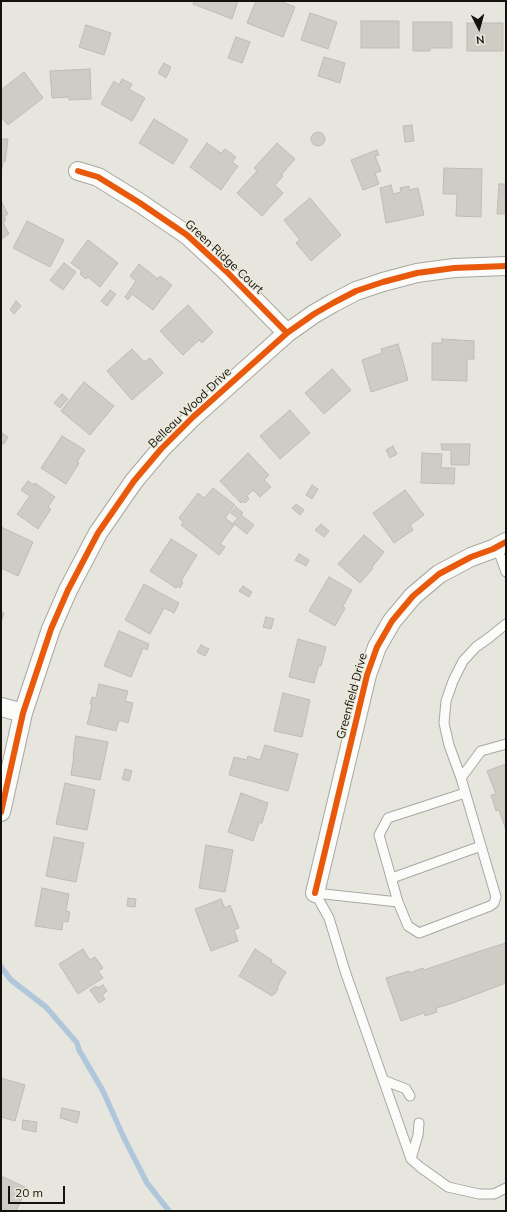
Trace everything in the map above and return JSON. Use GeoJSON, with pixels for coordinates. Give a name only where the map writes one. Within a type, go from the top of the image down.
{"type":"FeatureCollection","features":[{"type":"Feature","properties":{"kind":"street","name":"Green Ridge Court"},"geometry":{"type":"LineString","coordinates":[[78,171],[98,177],[187,235],[227,272],[287,333]]}},
{"type":"Feature","properties":{"kind":"street","name":"Belleau Wood Drive"},"geometry":{"type":"LineString","coordinates":[[1,812],[23,713],[51,629],[65,596],[102,526],[134,481],[161,450],[192,417],[287,333],[333,303],[356,291],[417,273],[454,268],[506,266]]}},
{"type":"Feature","properties":{"kind":"street","name":"Greenfield Drive"},"geometry":{"type":"LineString","coordinates":[[315,893],[367,675],[377,647],[392,621],[413,596],[439,574],[471,557],[502,545]]}},
{"type":"Feature","properties":{"kind":"street"},"geometry":{"type":"LineString","coordinates":[[1,707],[23,713]]}},
{"type":"Feature","properties":{"kind":"lane"},"geometry":{"type":"LineString","coordinates":[[502,545],[506,572]]}},
{"type":"Feature","properties":{"kind":"lane"},"geometry":{"type":"LineString","coordinates":[[465,793],[388,818],[379,835],[398,902],[408,926],[419,933],[490,906],[494,903],[496,897],[461,778],[448,745],[444,723],[446,701],[453,681],[463,661],[476,647],[506,624]]}},
{"type":"Feature","properties":{"kind":"lane"},"geometry":{"type":"LineString","coordinates":[[461,778],[481,751],[506,744]]}},
{"type":"Feature","properties":{"kind":"lane"},"geometry":{"type":"LineString","coordinates":[[392,878],[481,846]]}},
{"type":"Feature","properties":{"kind":"lane"},"geometry":{"type":"LineString","coordinates":[[315,893],[398,902]]}},
{"type":"Feature","properties":{"kind":"lane"},"geometry":{"type":"LineString","coordinates":[[315,893],[329,918],[344,971],[411,1159],[448,1188],[479,1194],[494,1194],[506,1188]]}},
{"type":"Feature","properties":{"kind":"lane"},"geometry":{"type":"LineString","coordinates":[[383,1080],[406,1089],[410,1096]]}},
{"type":"Feature","properties":{"kind":"lane"},"geometry":{"type":"LineString","coordinates":[[411,1159],[418,1135],[419,1123]]}},
{"type":"Feature","properties":{"kind":"building"},"geometry":{"type":"Polygon","coordinates":[[[194,1],[238,1],[232,19],[193,4],[194,1]]]}},
{"type":"Feature","properties":{"kind":"building"},"geometry":{"type":"Polygon","coordinates":[[[256,1],[280,1],[295,7],[283,37],[247,23],[256,1]]]}},
{"type":"Feature","properties":{"kind":"building"},"geometry":{"type":"Polygon","coordinates":[[[310,13],[337,22],[328,49],[301,40],[310,13]]]}},
{"type":"Feature","properties":{"kind":"building"},"geometry":{"type":"Polygon","coordinates":[[[361,21],[399,21],[399,48],[361,48],[361,21]]]}},
{"type":"Feature","properties":{"kind":"building"},"geometry":{"type":"Polygon","coordinates":[[[413,22],[452,22],[452,48],[430,48],[430,51],[413,51],[413,22]]]}},
{"type":"Feature","properties":{"kind":"building"},"geometry":{"type":"Polygon","coordinates":[[[467,23],[503,23],[503,51],[467,51],[467,23]]]}},
{"type":"Feature","properties":{"kind":"building"},"geometry":{"type":"Polygon","coordinates":[[[86,25],[111,33],[104,55],[79,47],[86,25]]]}},
{"type":"Feature","properties":{"kind":"building"},"geometry":{"type":"Polygon","coordinates":[[[236,37],[250,42],[242,63],[228,58],[236,37]]]}},
{"type":"Feature","properties":{"kind":"building"},"geometry":{"type":"Polygon","coordinates":[[[324,57],[345,63],[340,83],[318,76],[324,57]]]}},
{"type":"Feature","properties":{"kind":"building"},"geometry":{"type":"Polygon","coordinates":[[[164,63],[171,67],[166,78],[158,73],[164,63]]]}},
{"type":"Feature","properties":{"kind":"building"},"geometry":{"type":"Polygon","coordinates":[[[90,69],[91,99],[69,100],[69,97],[52,98],[50,71],[90,69]]]}},
{"type":"Feature","properties":{"kind":"building"},"geometry":{"type":"Polygon","coordinates":[[[24,72],[43,98],[8,125],[1,117],[1,90],[24,72]]]}},
{"type":"Feature","properties":{"kind":"building"},"geometry":{"type":"Polygon","coordinates":[[[122,79],[132,84],[129,89],[145,98],[132,121],[101,104],[114,81],[119,85],[122,79]]]}},
{"type":"Feature","properties":{"kind":"building"},"geometry":{"type":"Polygon","coordinates":[[[154,119],[188,140],[173,164],[139,143],[154,119]]]}},
{"type":"Feature","properties":{"kind":"building"},"geometry":{"type":"Polygon","coordinates":[[[412,125],[414,141],[405,142],[403,126],[412,125]]]}},
{"type":"Feature","properties":{"kind":"building"},"geometry":{"type":"Polygon","coordinates":[[[318,132],[323,134],[325,139],[323,144],[318,146],[313,144],[311,139],[313,134],[318,132]]]}},
{"type":"Feature","properties":{"kind":"building"},"geometry":{"type":"Polygon","coordinates":[[[1,139],[8,139],[5,162],[3,161],[1,174],[1,139]]]}},
{"type":"Feature","properties":{"kind":"building"},"geometry":{"type":"Polygon","coordinates":[[[207,143],[221,153],[225,149],[236,157],[232,162],[238,166],[221,190],[190,167],[207,143]]]}},
{"type":"Feature","properties":{"kind":"building"},"geometry":{"type":"Polygon","coordinates":[[[277,143],[295,159],[281,175],[283,176],[275,185],[283,193],[262,216],[237,193],[257,171],[254,168],[277,143]]]}},
{"type":"Feature","properties":{"kind":"building"},"geometry":{"type":"Polygon","coordinates":[[[377,150],[379,155],[375,156],[381,171],[375,173],[379,184],[363,190],[351,160],[377,150]]]}},
{"type":"Feature","properties":{"kind":"building"},"geometry":{"type":"Polygon","coordinates":[[[444,168],[482,169],[481,217],[456,216],[457,194],[443,194],[444,168]]]}},
{"type":"Feature","properties":{"kind":"building"},"geometry":{"type":"Polygon","coordinates":[[[499,184],[506,184],[506,214],[497,214],[499,184]]]}},
{"type":"Feature","properties":{"kind":"building"},"geometry":{"type":"Polygon","coordinates":[[[391,185],[393,194],[401,192],[400,188],[409,186],[409,190],[418,188],[424,215],[386,223],[380,188],[391,185]]]}},
{"type":"Feature","properties":{"kind":"building"},"geometry":{"type":"Polygon","coordinates":[[[310,198],[341,235],[311,261],[296,243],[300,240],[284,220],[310,198]]]}},
{"type":"Feature","properties":{"kind":"building"},"geometry":{"type":"Polygon","coordinates":[[[1,201],[8,214],[4,216],[6,220],[3,222],[9,234],[1,239],[1,201]]]}},
{"type":"Feature","properties":{"kind":"building"},"geometry":{"type":"Polygon","coordinates":[[[27,221],[64,240],[50,267],[13,248],[27,221]]]}},
{"type":"Feature","properties":{"kind":"building"},"geometry":{"type":"Polygon","coordinates":[[[88,240],[118,263],[100,287],[88,277],[86,279],[80,274],[82,271],[71,263],[88,240]]]}},
{"type":"Feature","properties":{"kind":"building"},"geometry":{"type":"Polygon","coordinates":[[[64,263],[76,272],[63,290],[50,280],[64,263]]]}},
{"type":"Feature","properties":{"kind":"building"},"geometry":{"type":"Polygon","coordinates":[[[139,264],[158,279],[160,276],[172,285],[153,310],[132,294],[128,300],[125,297],[136,281],[130,276],[139,264]]]}},
{"type":"Feature","properties":{"kind":"building"},"geometry":{"type":"Polygon","coordinates":[[[110,290],[116,294],[107,306],[101,301],[110,290]]]}},
{"type":"Feature","properties":{"kind":"building"},"geometry":{"type":"Polygon","coordinates":[[[16,301],[21,306],[14,314],[10,310],[16,301]]]}},
{"type":"Feature","properties":{"kind":"building"},"geometry":{"type":"Polygon","coordinates":[[[188,305],[213,332],[202,343],[199,340],[183,355],[160,331],[188,305]]]}},
{"type":"Feature","properties":{"kind":"building"},"geometry":{"type":"Polygon","coordinates":[[[442,339],[474,341],[474,359],[467,359],[467,381],[432,380],[432,343],[442,343],[442,339]]]}},
{"type":"Feature","properties":{"kind":"building"},"geometry":{"type":"Polygon","coordinates":[[[398,344],[408,380],[371,392],[362,360],[382,353],[381,349],[398,344]]]}},
{"type":"Feature","properties":{"kind":"building"},"geometry":{"type":"Polygon","coordinates":[[[132,349],[144,362],[150,358],[163,373],[132,400],[107,371],[132,349]]]}},
{"type":"Feature","properties":{"kind":"building"},"geometry":{"type":"Polygon","coordinates":[[[332,369],[351,390],[324,414],[305,393],[332,369]]]}},
{"type":"Feature","properties":{"kind":"building"},"geometry":{"type":"Polygon","coordinates":[[[84,382],[114,406],[90,435],[61,411],[84,382]]]}},
{"type":"Feature","properties":{"kind":"building"},"geometry":{"type":"Polygon","coordinates":[[[62,394],[68,399],[60,408],[54,403],[62,394]]]}},
{"type":"Feature","properties":{"kind":"building"},"geometry":{"type":"Polygon","coordinates":[[[290,410],[310,433],[280,459],[260,436],[290,410]]]}},
{"type":"Feature","properties":{"kind":"building"},"geometry":{"type":"Polygon","coordinates":[[[2,433],[8,437],[4,444],[1,442],[2,433]]]}},
{"type":"Feature","properties":{"kind":"building"},"geometry":{"type":"Polygon","coordinates":[[[62,436],[85,450],[66,484],[41,468],[62,436]]]}},
{"type":"Feature","properties":{"kind":"building"},"geometry":{"type":"Polygon","coordinates":[[[441,444],[470,444],[469,465],[451,465],[451,450],[442,450],[441,444]]]}},
{"type":"Feature","properties":{"kind":"building"},"geometry":{"type":"Polygon","coordinates":[[[393,446],[397,454],[390,458],[386,450],[393,446]]]}},
{"type":"Feature","properties":{"kind":"building"},"geometry":{"type":"Polygon","coordinates":[[[248,453],[269,475],[264,480],[271,487],[260,497],[253,490],[247,496],[249,499],[245,503],[243,501],[241,503],[220,481],[248,453]]]}},
{"type":"Feature","properties":{"kind":"building"},"geometry":{"type":"Polygon","coordinates":[[[422,453],[442,454],[441,468],[455,468],[454,484],[421,483],[422,453]]]}},
{"type":"Feature","properties":{"kind":"building"},"geometry":{"type":"Polygon","coordinates":[[[28,481],[34,485],[35,483],[55,497],[48,507],[51,509],[38,529],[17,514],[30,496],[21,490],[28,481]]]}},
{"type":"Feature","properties":{"kind":"building"},"geometry":{"type":"Polygon","coordinates":[[[312,485],[318,489],[312,499],[306,495],[312,485]]]}},
{"type":"Feature","properties":{"kind":"building"},"geometry":{"type":"Polygon","coordinates":[[[213,488],[235,505],[225,518],[234,525],[220,544],[225,547],[219,555],[181,525],[183,522],[179,518],[198,493],[204,498],[213,488]]]}},
{"type":"Feature","properties":{"kind":"building"},"geometry":{"type":"Polygon","coordinates":[[[405,490],[424,515],[410,525],[413,530],[394,543],[373,513],[405,490]]]}},
{"type":"Feature","properties":{"kind":"building"},"geometry":{"type":"Polygon","coordinates":[[[296,504],[304,510],[300,515],[292,508],[296,504]]]}},
{"type":"Feature","properties":{"kind":"building"},"geometry":{"type":"Polygon","coordinates":[[[236,507],[243,513],[241,515],[254,525],[247,534],[233,523],[238,518],[231,513],[236,507]]]}},
{"type":"Feature","properties":{"kind":"building"},"geometry":{"type":"Polygon","coordinates":[[[321,524],[329,531],[324,537],[315,530],[321,524]]]}},
{"type":"Feature","properties":{"kind":"building"},"geometry":{"type":"Polygon","coordinates":[[[1,527],[33,542],[18,576],[1,568],[1,527]]]}},
{"type":"Feature","properties":{"kind":"building"},"geometry":{"type":"Polygon","coordinates":[[[364,535],[384,552],[360,583],[338,564],[364,535]]]}},
{"type":"Feature","properties":{"kind":"building"},"geometry":{"type":"Polygon","coordinates":[[[171,539],[197,555],[181,581],[183,582],[180,588],[177,586],[176,588],[150,571],[171,539]]]}},
{"type":"Feature","properties":{"kind":"building"},"geometry":{"type":"Polygon","coordinates":[[[299,554],[309,560],[306,566],[295,560],[299,554]]]}},
{"type":"Feature","properties":{"kind":"building"},"geometry":{"type":"Polygon","coordinates":[[[329,577],[352,590],[343,606],[345,608],[335,626],[309,611],[329,577]]]}},
{"type":"Feature","properties":{"kind":"building"},"geometry":{"type":"Polygon","coordinates":[[[144,584],[179,603],[174,613],[164,608],[150,634],[125,620],[144,584]]]}},
{"type":"Feature","properties":{"kind":"building"},"geometry":{"type":"Polygon","coordinates":[[[243,586],[252,592],[249,597],[239,591],[243,586]]]}},
{"type":"Feature","properties":{"kind":"building"},"geometry":{"type":"Polygon","coordinates":[[[1,612],[4,613],[1,622],[1,612]]]}},
{"type":"Feature","properties":{"kind":"building"},"geometry":{"type":"Polygon","coordinates":[[[266,617],[274,619],[271,629],[263,627],[266,617]]]}},
{"type":"Feature","properties":{"kind":"building"},"geometry":{"type":"Polygon","coordinates":[[[119,631],[149,644],[147,650],[143,648],[131,677],[104,666],[119,631]]]}},
{"type":"Feature","properties":{"kind":"building"},"geometry":{"type":"Polygon","coordinates":[[[298,639],[326,647],[321,666],[319,665],[314,683],[289,677],[298,639]]]}},
{"type":"Feature","properties":{"kind":"building"},"geometry":{"type":"Polygon","coordinates":[[[201,645],[209,649],[205,656],[197,652],[201,645]]]}},
{"type":"Feature","properties":{"kind":"building"},"geometry":{"type":"Polygon","coordinates":[[[99,684],[128,691],[125,701],[133,703],[128,723],[119,720],[116,731],[87,724],[92,705],[90,704],[92,697],[96,698],[99,684]]]}},
{"type":"Feature","properties":{"kind":"building"},"geometry":{"type":"Polygon","coordinates":[[[283,693],[310,700],[302,737],[274,731],[283,693]]]}},
{"type":"Feature","properties":{"kind":"building"},"geometry":{"type":"Polygon","coordinates":[[[76,736],[108,742],[100,780],[71,775],[76,736]]]}},
{"type":"Feature","properties":{"kind":"building"},"geometry":{"type":"Polygon","coordinates":[[[265,745],[298,754],[288,791],[229,775],[234,757],[247,760],[248,756],[260,760],[265,745]]]}},
{"type":"Feature","properties":{"kind":"building"},"geometry":{"type":"Polygon","coordinates":[[[506,764],[506,830],[499,810],[496,811],[491,795],[496,794],[487,771],[506,764]]]}},
{"type":"Feature","properties":{"kind":"building"},"geometry":{"type":"Polygon","coordinates":[[[125,769],[132,771],[129,781],[122,779],[125,769]]]}},
{"type":"Feature","properties":{"kind":"building"},"geometry":{"type":"Polygon","coordinates":[[[65,783],[95,790],[87,830],[56,824],[65,783]]]}},
{"type":"Feature","properties":{"kind":"building"},"geometry":{"type":"Polygon","coordinates":[[[241,793],[268,803],[262,823],[259,823],[253,841],[228,832],[241,793]]]}},
{"type":"Feature","properties":{"kind":"building"},"geometry":{"type":"Polygon","coordinates":[[[54,837],[84,843],[76,882],[46,876],[54,837]]]}},
{"type":"Feature","properties":{"kind":"building"},"geometry":{"type":"Polygon","coordinates":[[[206,845],[233,850],[225,892],[199,888],[206,845]]]}},
{"type":"Feature","properties":{"kind":"building"},"geometry":{"type":"Polygon","coordinates":[[[42,888],[69,894],[66,911],[70,912],[68,922],[63,921],[62,930],[35,926],[42,888]]]}},
{"type":"Feature","properties":{"kind":"building"},"geometry":{"type":"Polygon","coordinates":[[[128,898],[136,899],[135,907],[127,906],[128,898]]]}},
{"type":"Feature","properties":{"kind":"building"},"geometry":{"type":"Polygon","coordinates":[[[221,899],[225,908],[230,905],[239,928],[234,930],[238,941],[211,951],[195,909],[221,899]]]}},
{"type":"Feature","properties":{"kind":"building"},"geometry":{"type":"Polygon","coordinates":[[[506,943],[506,983],[436,1008],[437,1012],[425,1016],[424,1013],[401,1021],[386,978],[423,968],[424,970],[506,943]]]}},
{"type":"Feature","properties":{"kind":"building"},"geometry":{"type":"Polygon","coordinates":[[[83,949],[90,960],[95,957],[103,968],[98,971],[103,978],[78,994],[59,964],[83,949]]]}},
{"type":"Feature","properties":{"kind":"building"},"geometry":{"type":"Polygon","coordinates":[[[255,949],[272,960],[271,962],[286,972],[278,989],[272,996],[239,976],[255,949]]]}},
{"type":"Feature","properties":{"kind":"building"},"geometry":{"type":"Polygon","coordinates":[[[103,985],[107,991],[102,995],[105,999],[99,1003],[90,990],[96,986],[98,988],[103,985]]]}},
{"type":"Feature","properties":{"kind":"building"},"geometry":{"type":"Polygon","coordinates":[[[1,1078],[25,1085],[15,1121],[1,1117],[1,1078]]]}},
{"type":"Feature","properties":{"kind":"building"},"geometry":{"type":"Polygon","coordinates":[[[62,1108],[80,1112],[77,1123],[60,1118],[62,1108]]]}},
{"type":"Feature","properties":{"kind":"building"},"geometry":{"type":"Polygon","coordinates":[[[23,1120],[37,1122],[36,1132],[22,1129],[23,1120]]]}},
{"type":"Feature","properties":{"kind":"building"},"geometry":{"type":"Polygon","coordinates":[[[1,1176],[27,1188],[16,1211],[8,1211],[1,1208],[1,1176]]]}},
{"type":"Feature","properties":{"kind":"waterway"},"geometry":{"type":"LineString","coordinates":[[1,967],[11,980],[46,1007],[77,1043],[79,1050],[103,1091],[124,1138],[147,1183],[169,1211]]}},
{"type":"Feature","properties":{"kind":"cycle path"},"geometry":{"type":"LineString","coordinates":[[78,171],[98,177],[187,235],[227,272],[287,333]]}},
{"type":"Feature","properties":{"kind":"cycle path"},"geometry":{"type":"LineString","coordinates":[[1,812],[23,713],[51,629],[68,590],[98,533],[134,481],[161,449],[193,417],[287,333],[333,303],[356,291],[417,273],[454,268],[506,266]]}},
{"type":"Feature","properties":{"kind":"cycle path"},"geometry":{"type":"LineString","coordinates":[[315,893],[367,675],[377,647],[392,621],[413,596],[439,574],[471,557],[493,549],[506,542]]}}]}
